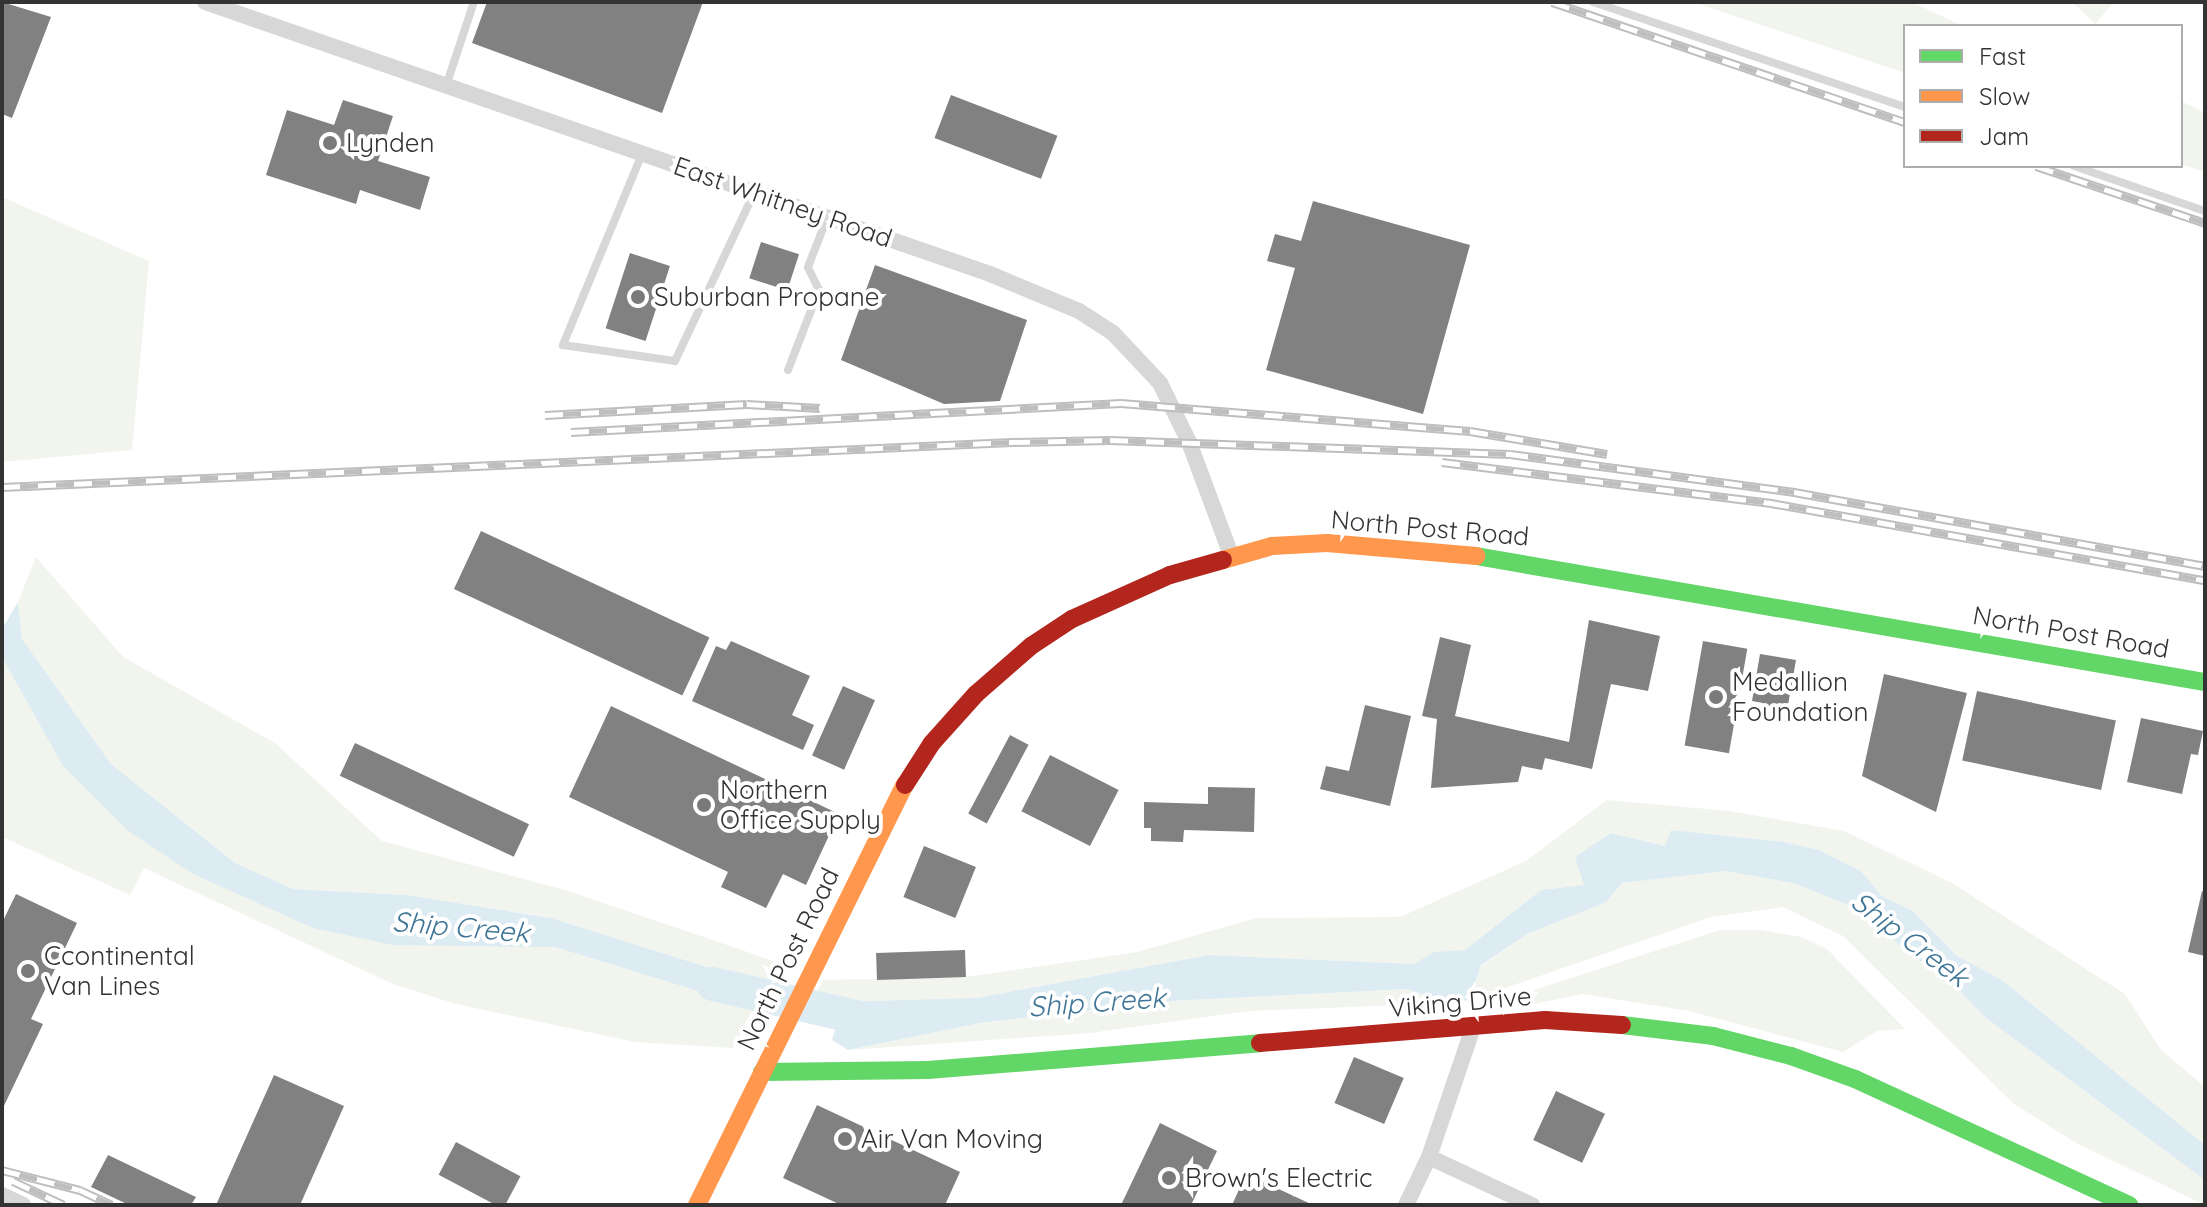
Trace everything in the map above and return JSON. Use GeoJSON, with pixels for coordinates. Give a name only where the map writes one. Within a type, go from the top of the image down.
{"type":"FeatureCollection","features":[{"type":"Feature","properties":{"kind":"street","name":"East Whitney Road"},"geometry":{"type":"LineString","coordinates":[[205,2],[1042,294],[1113,333],[1139,357],[1174,406],[1231,555]]}},
{"type":"Feature","properties":{"kind":"street","name":"North Post Road"},"geometry":{"type":"LineString","coordinates":[[697,1205],[912,770],[968,701],[1072,619],[1124,593],[1231,555],[1327,543],[1457,552],[2205,682]]}},
{"type":"Feature","properties":{"kind":"street","name":"Viking Drive"},"geometry":{"type":"LineString","coordinates":[[762,1072],[928,1070],[1545,1020],[1612,1024],[1713,1036],[1791,1056],[1855,1079],[2129,1205]]}},
{"type":"Feature","properties":{"kind":"street"},"geometry":{"type":"LineString","coordinates":[[1406,1205],[1429,1157],[1473,1028]]}},
{"type":"Feature","properties":{"kind":"street"},"geometry":{"type":"LineString","coordinates":[[1429,1157],[1532,1205]]}},
{"type":"Feature","properties":{"kind":"street"},"geometry":{"type":"LineString","coordinates":[[2,1195],[23,1205]]}},
{"type":"Feature","properties":{"kind":"lane"},"geometry":{"type":"LineString","coordinates":[[446,86],[474,2]]}},
{"type":"Feature","properties":{"kind":"lane"},"geometry":{"type":"LineString","coordinates":[[1593,2],[1903,106]]}},
{"type":"Feature","properties":{"kind":"lane"},"geometry":{"type":"LineString","coordinates":[[642,153],[563,345],[675,361],[754,192]]}},
{"type":"Feature","properties":{"kind":"lane"},"geometry":{"type":"LineString","coordinates":[[2080,168],[2205,211]]}},
{"type":"Feature","properties":{"kind":"lane"},"geometry":{"type":"LineString","coordinates":[[788,370],[819,290],[808,267],[827,217]]}},
{"type":"Feature","properties":{"kind":"shaded area"},"geometry":{"type":"Polygon","coordinates":[[[1693,2],[1912,2],[1958,24],[1903,24],[1903,72],[1693,2]]]}},
{"type":"Feature","properties":{"kind":"shaded area"},"geometry":{"type":"Polygon","coordinates":[[[2072,2],[2114,2],[2095,24],[2072,2]]]}},
{"type":"Feature","properties":{"kind":"shaded area"},"geometry":{"type":"Polygon","coordinates":[[[2183,102],[2205,113],[2205,172],[2183,165],[2183,102]]]}},
{"type":"Feature","properties":{"kind":"shaded area"},"geometry":{"type":"Polygon","coordinates":[[[2,197],[149,261],[132,450],[2,462],[2,197]]]}},
{"type":"Feature","properties":{"kind":"shaded area"},"geometry":{"type":"Polygon","coordinates":[[[36,557],[123,657],[275,743],[382,841],[565,890],[775,962],[764,985],[551,918],[407,895],[293,889],[235,863],[111,764],[22,639],[18,602],[36,557]]]}},
{"type":"Feature","properties":{"kind":"shaded area"},"geometry":{"type":"Polygon","coordinates":[[[2,657],[26,696],[193,874],[478,943],[555,947],[753,1008],[733,1048],[635,1042],[456,1004],[393,984],[144,868],[130,895],[2,837],[2,657]]]}},
{"type":"Feature","properties":{"kind":"shaded area"},"geometry":{"type":"Polygon","coordinates":[[[1607,800],[1729,811],[1844,831],[1952,883],[2125,994],[2161,1050],[2205,1087],[2205,1145],[2002,980],[1957,956],[1913,911],[1882,896],[1861,871],[1819,850],[1784,842],[1671,830],[1666,846],[1611,833],[1584,885],[1541,890],[1465,950],[1434,952],[1414,964],[1209,955],[976,998],[852,1005],[817,992],[823,980],[966,977],[1137,952],[1256,918],[1400,917],[1526,861],[1607,800]]]}},
{"type":"Feature","properties":{"kind":"shaded area"},"geometry":{"type":"Polygon","coordinates":[[[1725,871],[1793,883],[1868,913],[1906,952],[1944,975],[1986,1018],[2205,1180],[2205,1205],[2078,1144],[2014,1104],[1843,936],[1783,907],[1711,917],[1470,1000],[1481,966],[1527,934],[1606,902],[1621,883],[1725,871]]]}},
{"type":"Feature","properties":{"kind":"shaded area"},"geometry":{"type":"Polygon","coordinates":[[[1720,930],[1761,930],[1801,937],[1827,949],[1905,1029],[1877,1031],[1843,1052],[1689,1011],[1583,994],[1534,1004],[1534,990],[1720,930]]]}},
{"type":"Feature","properties":{"kind":"shaded area"},"geometry":{"type":"Polygon","coordinates":[[[1407,989],[1448,1003],[1249,1011],[1090,1033],[848,1050],[980,1023],[1171,1001],[1407,989]]]}},
{"type":"Feature","properties":{"kind":"water"},"geometry":{"type":"Polygon","coordinates":[[[18,602],[22,639],[111,764],[235,863],[293,889],[407,895],[551,918],[764,985],[753,1008],[555,947],[393,945],[313,928],[193,874],[127,830],[63,766],[2,657],[2,629],[18,602]]]}},
{"type":"Feature","properties":{"kind":"water"},"geometry":{"type":"Polygon","coordinates":[[[1671,830],[1784,842],[1819,850],[1861,871],[1882,896],[1913,911],[1957,956],[2002,980],[2205,1145],[2205,1180],[1986,1018],[1944,975],[1906,952],[1868,913],[1793,883],[1725,871],[1622,883],[1606,902],[1527,934],[1481,965],[1470,1000],[1448,1003],[1407,989],[1171,1001],[980,1023],[848,1050],[832,1040],[843,1002],[976,998],[1209,955],[1414,964],[1434,952],[1465,950],[1541,890],[1584,885],[1575,857],[1611,833],[1665,846],[1671,830]]]}},
{"type":"Feature","properties":{"kind":"building"},"geometry":{"type":"Polygon","coordinates":[[[2,2],[51,17],[12,118],[2,114],[2,2]]]}},
{"type":"Feature","properties":{"kind":"building"},"geometry":{"type":"Polygon","coordinates":[[[487,2],[703,2],[662,113],[472,43],[487,2]]]}},
{"type":"Feature","properties":{"kind":"building"},"geometry":{"type":"Polygon","coordinates":[[[951,95],[1057,136],[1041,179],[935,138],[951,95]]]}},
{"type":"Feature","properties":{"kind":"building","name":"Lynden"},"geometry":{"type":"Polygon","coordinates":[[[343,100],[393,116],[378,161],[430,177],[420,210],[360,190],[356,204],[266,175],[287,110],[334,125],[343,100]]]}},
{"type":"Feature","properties":{"kind":"building"},"geometry":{"type":"Polygon","coordinates":[[[1313,201],[1470,245],[1423,414],[1266,370],[1295,268],[1267,261],[1275,234],[1301,241],[1313,201]]]}},
{"type":"Feature","properties":{"kind":"building"},"geometry":{"type":"Polygon","coordinates":[[[761,242],[799,254],[787,291],[749,278],[761,242]]]}},
{"type":"Feature","properties":{"kind":"building","name":"Suburban Propane"},"geometry":{"type":"Polygon","coordinates":[[[630,253],[670,266],[646,341],[606,328],[630,253]]]}},
{"type":"Feature","properties":{"kind":"building"},"geometry":{"type":"Polygon","coordinates":[[[875,265],[1027,320],[1000,401],[944,404],[841,360],[875,265]]]}},
{"type":"Feature","properties":{"kind":"building"},"geometry":{"type":"Polygon","coordinates":[[[481,531],[709,637],[682,696],[454,589],[481,531]]]}},
{"type":"Feature","properties":{"kind":"building"},"geometry":{"type":"Polygon","coordinates":[[[1589,620],[1660,636],[1648,691],[1611,684],[1592,769],[1545,758],[1542,770],[1522,766],[1518,782],[1431,788],[1437,719],[1422,716],[1440,637],[1471,645],[1455,716],[1569,742],[1589,620]]]}},
{"type":"Feature","properties":{"kind":"building"},"geometry":{"type":"Polygon","coordinates":[[[731,641],[810,676],[792,715],[814,725],[803,750],[692,701],[716,646],[726,650],[731,641]]]}},
{"type":"Feature","properties":{"kind":"building","name":"Medallion Foundation"},"geometry":{"type":"Polygon","coordinates":[[[1703,641],[1747,649],[1729,753],[1685,745],[1703,641]]]}},
{"type":"Feature","properties":{"kind":"building"},"geometry":{"type":"Polygon","coordinates":[[[1760,654],[1796,660],[1785,722],[1761,718],[1763,703],[1752,701],[1760,654]]]}},
{"type":"Feature","properties":{"kind":"building"},"geometry":{"type":"Polygon","coordinates":[[[1884,674],[1967,693],[1936,812],[1862,776],[1884,674]]]}},
{"type":"Feature","properties":{"kind":"building"},"geometry":{"type":"Polygon","coordinates":[[[843,686],[875,700],[844,770],[812,755],[843,686]]]}},
{"type":"Feature","properties":{"kind":"building"},"geometry":{"type":"Polygon","coordinates":[[[1977,691],[2116,721],[2101,790],[1962,760],[1977,691]]]}},
{"type":"Feature","properties":{"kind":"building"},"geometry":{"type":"Polygon","coordinates":[[[1365,705],[1411,716],[1390,806],[1320,789],[1326,766],[1349,771],[1365,705]]]}},
{"type":"Feature","properties":{"kind":"building","name":"Northern Office Supply"},"geometry":{"type":"Polygon","coordinates":[[[611,706],[839,814],[806,885],[783,874],[766,908],[721,887],[728,872],[569,797],[611,706]]]}},
{"type":"Feature","properties":{"kind":"building"},"geometry":{"type":"Polygon","coordinates":[[[2141,718],[2203,731],[2198,755],[2191,754],[2182,794],[2127,782],[2141,718]]]}},
{"type":"Feature","properties":{"kind":"building"},"geometry":{"type":"Polygon","coordinates":[[[1010,735],[1029,745],[987,823],[968,814],[1010,735]]]}},
{"type":"Feature","properties":{"kind":"building"},"geometry":{"type":"Polygon","coordinates":[[[355,743],[529,824],[514,857],[340,776],[355,743]]]}},
{"type":"Feature","properties":{"kind":"building"},"geometry":{"type":"Polygon","coordinates":[[[1050,755],[1119,790],[1090,846],[1021,811],[1050,755]]]}},
{"type":"Feature","properties":{"kind":"building"},"geometry":{"type":"Polygon","coordinates":[[[1208,787],[1255,788],[1254,832],[1184,830],[1183,842],[1151,841],[1151,828],[1144,828],[1144,802],[1208,804],[1208,787]]]}},
{"type":"Feature","properties":{"kind":"building"},"geometry":{"type":"Polygon","coordinates":[[[924,846],[976,867],[955,918],[903,897],[924,846]]]}},
{"type":"Feature","properties":{"kind":"building"},"geometry":{"type":"Polygon","coordinates":[[[2202,891],[2205,892],[2205,956],[2188,952],[2202,891]]]}},
{"type":"Feature","properties":{"kind":"building","name":"Ccontinental Van Lines"},"geometry":{"type":"Polygon","coordinates":[[[16,894],[77,923],[31,1019],[43,1024],[2,1110],[2,923],[16,894]]]}},
{"type":"Feature","properties":{"kind":"building"},"geometry":{"type":"Polygon","coordinates":[[[965,950],[966,977],[877,980],[876,953],[965,950]]]}},
{"type":"Feature","properties":{"kind":"building"},"geometry":{"type":"Polygon","coordinates":[[[1354,1057],[1404,1078],[1384,1124],[1334,1103],[1354,1057]]]}},
{"type":"Feature","properties":{"kind":"building"},"geometry":{"type":"Polygon","coordinates":[[[274,1075],[344,1106],[300,1205],[216,1205],[274,1075]]]}},
{"type":"Feature","properties":{"kind":"building"},"geometry":{"type":"Polygon","coordinates":[[[1556,1091],[1605,1114],[1582,1163],[1533,1140],[1556,1091]]]}},
{"type":"Feature","properties":{"kind":"building","name":"Air Van Moving"},"geometry":{"type":"Polygon","coordinates":[[[817,1105],[960,1172],[945,1205],[841,1205],[783,1178],[817,1105]]]}},
{"type":"Feature","properties":{"kind":"building","name":"Brown's Electric"},"geometry":{"type":"Polygon","coordinates":[[[1160,1123],[1217,1151],[1191,1205],[1121,1205],[1160,1123]]]}},
{"type":"Feature","properties":{"kind":"building"},"geometry":{"type":"Polygon","coordinates":[[[456,1142],[520,1176],[505,1205],[496,1205],[439,1175],[456,1142]]]}},
{"type":"Feature","properties":{"kind":"building"},"geometry":{"type":"Polygon","coordinates":[[[108,1155],[196,1197],[191,1205],[129,1205],[91,1187],[108,1155]]]}},
{"type":"Feature","properties":{"kind":"building"},"geometry":{"type":"Polygon","coordinates":[[[1246,1174],[1313,1205],[1232,1205],[1246,1174]]]}},
{"type":"Feature","properties":{"kind":"waterway","name":"Ship Creek"},"geometry":{"type":"LineString","coordinates":[[713,984],[869,1020],[884,1018]]}},
{"type":"Feature","properties":{"kind":"railway"},"geometry":{"type":"LineString","coordinates":[[1552,2],[1903,121]]}},
{"type":"Feature","properties":{"kind":"railway"},"geometry":{"type":"LineString","coordinates":[[2042,168],[2205,223]]}},
{"type":"Feature","properties":{"kind":"railway"},"geometry":{"type":"LineString","coordinates":[[571,432],[1121,403],[1470,431],[1607,454]]}},
{"type":"Feature","properties":{"kind":"railway"},"geometry":{"type":"LineString","coordinates":[[545,415],[747,404],[820,408]]}},
{"type":"Feature","properties":{"kind":"railway"},"geometry":{"type":"LineString","coordinates":[[2,487],[1012,442],[1110,440],[1510,454],[1794,492],[2205,566]]}},
{"type":"Feature","properties":{"kind":"railway"},"geometry":{"type":"LineString","coordinates":[[1442,462],[1771,503],[2205,580]]}},
{"type":"Feature","properties":{"kind":"railway"},"geometry":{"type":"LineString","coordinates":[[2,1170],[80,1190],[112,1205]]}},
{"type":"Feature","properties":{"kind":"railway"},"geometry":{"type":"LineString","coordinates":[[13,1181],[64,1205]]}},
{"type":"Feature","properties":{"kind":"traffic: fast"},"geometry":{"type":"LineString","coordinates":[[1476,556],[2205,682]]}},
{"type":"Feature","properties":{"kind":"traffic: fast"},"geometry":{"type":"LineString","coordinates":[[1622,1025],[1713,1036],[1791,1056],[1855,1079],[2129,1205]]}},
{"type":"Feature","properties":{"kind":"traffic: fast"},"geometry":{"type":"LineString","coordinates":[[762,1072],[928,1070],[1260,1043]]}},
{"type":"Feature","properties":{"kind":"traffic: slow"},"geometry":{"type":"LineString","coordinates":[[1223,560],[1272,546],[1327,543],[1476,556]]}},
{"type":"Feature","properties":{"kind":"traffic: slow"},"geometry":{"type":"LineString","coordinates":[[697,1205],[905,785]]}},
{"type":"Feature","properties":{"kind":"traffic: jam"},"geometry":{"type":"LineString","coordinates":[[905,785],[932,743],[976,694],[1031,646],[1072,619],[1170,575],[1223,560]]}},
{"type":"Feature","properties":{"kind":"traffic: jam"},"geometry":{"type":"LineString","coordinates":[[1260,1043],[1545,1020],[1622,1025]]}},
{"type":"Feature","properties":{"kind":"place","name":"Lynden"},"geometry":{"type":"Point","coordinates":[330,143]}},
{"type":"Feature","properties":{"kind":"place","name":"Suburban Propane"},"geometry":{"type":"Point","coordinates":[638,297]}},
{"type":"Feature","properties":{"kind":"place","name":"Medallion Foundation"},"geometry":{"type":"Point","coordinates":[1716,697]}},
{"type":"Feature","properties":{"kind":"place","name":"Northern Office Supply"},"geometry":{"type":"Point","coordinates":[704,805]}},
{"type":"Feature","properties":{"kind":"place","name":"Ccontinental Van Lines"},"geometry":{"type":"Point","coordinates":[28,971]}},
{"type":"Feature","properties":{"kind":"place","name":"Air Van Moving"},"geometry":{"type":"Point","coordinates":[845,1139]}},
{"type":"Feature","properties":{"kind":"place","name":"Brown's Electric"},"geometry":{"type":"Point","coordinates":[1169,1178]}}]}
